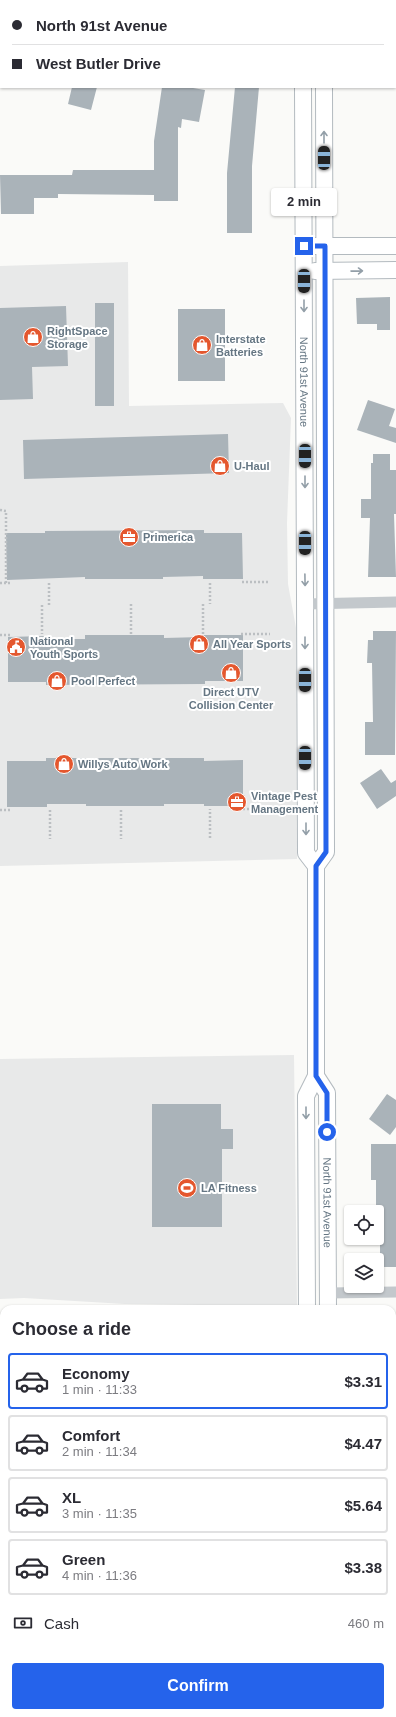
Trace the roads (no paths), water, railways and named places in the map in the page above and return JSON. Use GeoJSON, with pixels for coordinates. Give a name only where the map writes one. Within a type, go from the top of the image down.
{"type":"FeatureCollection","features":[{"type":"Feature","properties":{"kind":"main road","name":"North 91st Avenue"},"geometry":{"type":"LineString","coordinates":[[303,88],[306,853],[316,866]]}},
{"type":"Feature","properties":{"kind":"main road","name":"North 91st Avenue"},"geometry":{"type":"LineString","coordinates":[[307,1305],[306,1096],[316,1076],[316,866],[326,852],[324,88]]}},
{"type":"Feature","properties":{"kind":"main road"},"geometry":{"type":"LineString","coordinates":[[304,246],[396,246]]}},
{"type":"Feature","properties":{"kind":"main road"},"geometry":{"type":"LineString","coordinates":[[304,272],[396,270]]}},
{"type":"Feature","properties":{"kind":"main road","name":"North 91st Avenue"},"geometry":{"type":"LineString","coordinates":[[316,1076],[327,1093],[328,1301]]}},
{"type":"Feature","properties":{"kind":"main road"},"geometry":{"type":"LineString","coordinates":[[306,1191],[316,1224],[317,1276],[328,1301]]}},
{"type":"Feature","properties":{"kind":"street"},"geometry":{"type":"LineString","coordinates":[[305,604],[396,602]]}},
{"type":"Feature","properties":{"kind":"street"},"geometry":{"type":"LineString","coordinates":[[328,1301],[396,1292]]}},
{"type":"Feature","properties":{"kind":"place","name":"RightSpace Storage"},"geometry":{"type":"Point","coordinates":[33,337]}},
{"type":"Feature","properties":{"kind":"place","name":"Interstate Batteries"},"geometry":{"type":"Point","coordinates":[202,345]}},
{"type":"Feature","properties":{"kind":"place","name":"U-Haul"},"geometry":{"type":"Point","coordinates":[220,466]}},
{"type":"Feature","properties":{"kind":"place","name":"Primerica"},"geometry":{"type":"Point","coordinates":[129,537]}},
{"type":"Feature","properties":{"kind":"place","name":"All Year Sports"},"geometry":{"type":"Point","coordinates":[199,644]}},
{"type":"Feature","properties":{"kind":"place","name":"National Youth Sports"},"geometry":{"type":"Point","coordinates":[16,647]}},
{"type":"Feature","properties":{"kind":"place","name":"Direct UTV Collision Center"},"geometry":{"type":"Point","coordinates":[231,673]}},
{"type":"Feature","properties":{"kind":"place","name":"Pool Perfect"},"geometry":{"type":"Point","coordinates":[57,681]}},
{"type":"Feature","properties":{"kind":"place","name":"Willys Auto Work"},"geometry":{"type":"Point","coordinates":[64,764]}},
{"type":"Feature","properties":{"kind":"place","name":"Vintage Pest Management"},"geometry":{"type":"Point","coordinates":[237,802]}},
{"type":"Feature","properties":{"kind":"place","name":"LA Fitness"},"geometry":{"type":"Point","coordinates":[187,1188]}}]}
